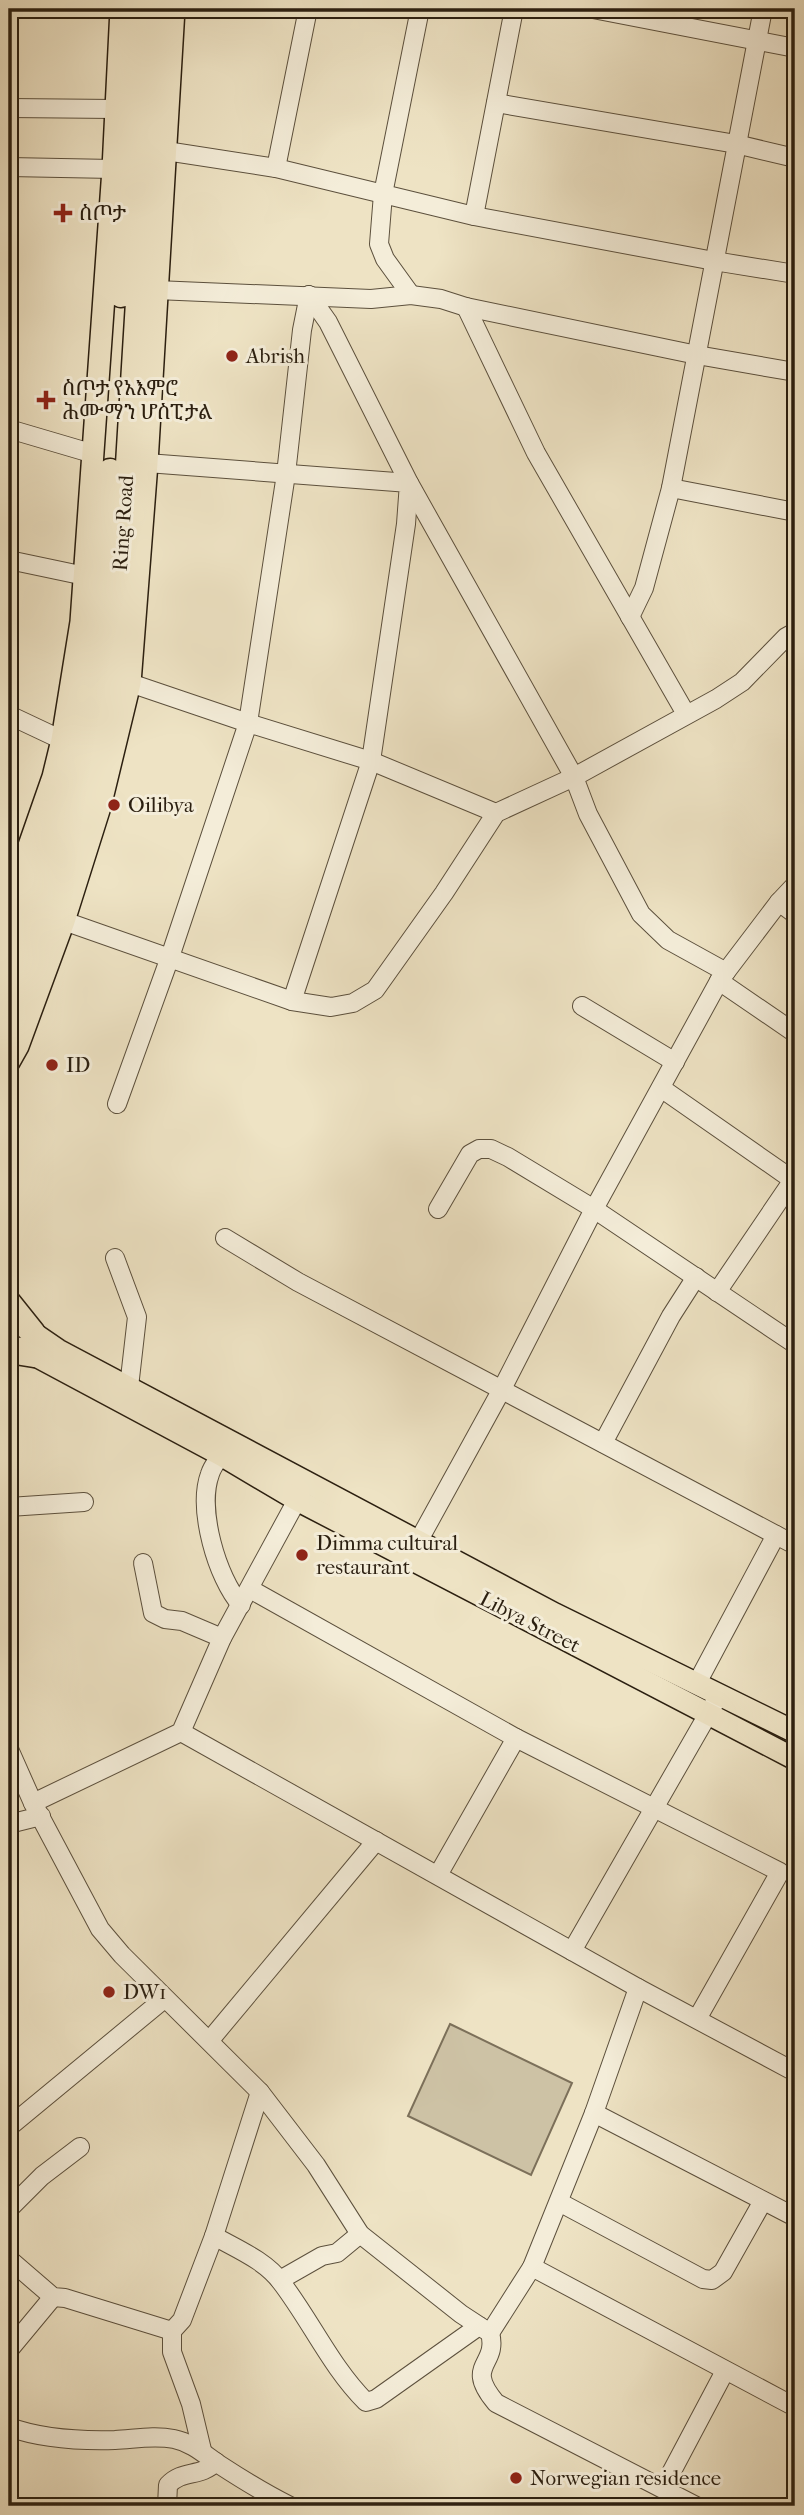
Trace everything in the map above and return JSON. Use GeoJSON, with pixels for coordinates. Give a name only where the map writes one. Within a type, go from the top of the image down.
{"type":"FeatureCollection","features":[{"type":"Feature","properties":{"kind":"highway","name":"Ring Road"},"geometry":{"type":"LineString","coordinates":[[9,963],[70,785],[81,743],[93,674],[104,575],[137,9]]}},
{"type":"Feature","properties":{"kind":"highway","name":"Ring Road"},"geometry":{"type":"LineString","coordinates":[[9,1022],[94,767],[107,709],[125,513],[156,9]]}},
{"type":"Feature","properties":{"kind":"highway"},"geometry":{"type":"LineString","coordinates":[[9,1303],[33,1344],[9,1351]]}},
{"type":"Feature","properties":{"kind":"main road"},"geometry":{"type":"LineString","coordinates":[[9,903],[52,778],[62,740],[81,622],[113,169],[121,9]]}},
{"type":"Feature","properties":{"kind":"main road"},"geometry":{"type":"LineString","coordinates":[[9,1062],[18,1046],[64,921],[107,781],[130,683],[147,463],[174,9]]}},
{"type":"Feature","properties":{"kind":"main road","name":"Libya Street"},"geometry":{"type":"LineString","coordinates":[[9,1317],[33,1344],[221,1455],[419,1540],[555,1614],[794,1728]]}},
{"type":"Feature","properties":{"kind":"main road","name":"Libya Street"},"geometry":{"type":"LineString","coordinates":[[9,1342],[58,1350],[129,1387],[302,1491],[795,1759]]}},
{"type":"Feature","properties":{"kind":"street"},"geometry":{"type":"LineString","coordinates":[[276,168],[308,9]]}},
{"type":"Feature","properties":{"kind":"street"},"geometry":{"type":"LineString","coordinates":[[411,295],[385,259],[379,244],[383,194],[420,9]]}},
{"type":"Feature","properties":{"kind":"street"},"geometry":{"type":"LineString","coordinates":[[474,216],[514,9]]}},
{"type":"Feature","properties":{"kind":"street"},"geometry":{"type":"LineString","coordinates":[[593,9],[795,48]]}},
{"type":"Feature","properties":{"kind":"street"},"geometry":{"type":"LineString","coordinates":[[630,617],[644,589],[671,488],[763,9]]}},
{"type":"Feature","properties":{"kind":"street"},"geometry":{"type":"LineString","coordinates":[[496,103],[736,145],[795,158]]}},
{"type":"Feature","properties":{"kind":"street"},"geometry":{"type":"LineString","coordinates":[[9,108],[115,109]]}},
{"type":"Feature","properties":{"kind":"street"},"geometry":{"type":"LineString","coordinates":[[166,151],[276,168],[474,216],[795,274]]}},
{"type":"Feature","properties":{"kind":"street"},"geometry":{"type":"LineString","coordinates":[[9,167],[113,169]]}},
{"type":"Feature","properties":{"kind":"street"},"geometry":{"type":"LineString","coordinates":[[156,290],[371,299],[411,295],[441,299],[466,307],[697,355],[795,372]]}},
{"type":"Feature","properties":{"kind":"street"},"geometry":{"type":"LineString","coordinates":[[117,1104],[170,957],[248,723],[286,474],[302,330],[309,295]]}},
{"type":"Feature","properties":{"kind":"street"},"geometry":{"type":"LineString","coordinates":[[309,295],[328,322],[410,483],[574,777],[588,814],[641,914],[668,940],[723,976],[795,1033]]}},
{"type":"Feature","properties":{"kind":"street"},"geometry":{"type":"LineString","coordinates":[[466,307],[536,453],[687,715]]}},
{"type":"Feature","properties":{"kind":"street"},"geometry":{"type":"LineString","coordinates":[[9,429],[94,454]]}},
{"type":"Feature","properties":{"kind":"street"},"geometry":{"type":"LineString","coordinates":[[147,463],[410,483]]}},
{"type":"Feature","properties":{"kind":"street"},"geometry":{"type":"LineString","coordinates":[[292,1001],[371,761],[410,483]]}},
{"type":"Feature","properties":{"kind":"street"},"geometry":{"type":"LineString","coordinates":[[671,488],[795,512]]}},
{"type":"Feature","properties":{"kind":"street"},"geometry":{"type":"LineString","coordinates":[[9,560],[85,576]]}},
{"type":"Feature","properties":{"kind":"street"},"geometry":{"type":"LineString","coordinates":[[64,921],[292,1001],[331,1007],[353,1003],[375,990],[444,893],[496,813],[574,777],[707,704],[742,682],[786,636],[795,632]]}},
{"type":"Feature","properties":{"kind":"street"},"geometry":{"type":"LineString","coordinates":[[130,683],[371,761],[496,813]]}},
{"type":"Feature","properties":{"kind":"street"},"geometry":{"type":"LineString","coordinates":[[9,715],[62,740]]}},
{"type":"Feature","properties":{"kind":"street"},"geometry":{"type":"LineString","coordinates":[[419,1540],[502,1390],[594,1209],[723,976],[795,885]]}},
{"type":"Feature","properties":{"kind":"street"},"geometry":{"type":"LineString","coordinates":[[779,902],[795,914]]}},
{"type":"Feature","properties":{"kind":"street"},"geometry":{"type":"LineString","coordinates":[[582,1006],[675,1062]]}},
{"type":"Feature","properties":{"kind":"street"},"geometry":{"type":"LineString","coordinates":[[661,1088],[794,1179],[718,1292]]}},
{"type":"Feature","properties":{"kind":"street"},"geometry":{"type":"LineString","coordinates":[[439,1209],[470,1154],[479,1149],[491,1149],[594,1209],[795,1343]]}},
{"type":"Feature","properties":{"kind":"street"},"geometry":{"type":"LineString","coordinates":[[225,1238],[299,1282],[795,1545]]}},
{"type":"Feature","properties":{"kind":"street"},"geometry":{"type":"LineString","coordinates":[[115,1258],[137,1317],[129,1387]]}},
{"type":"Feature","properties":{"kind":"street"},"geometry":{"type":"LineString","coordinates":[[603,1443],[695,1277]]}},
{"type":"Feature","properties":{"kind":"street"},"geometry":{"type":"LineString","coordinates":[[221,1455],[209,1474],[206,1512],[208,1528],[228,1589],[241,1605]]}},
{"type":"Feature","properties":{"kind":"street"},"geometry":{"type":"LineString","coordinates":[[9,1824],[181,1732],[222,1638],[302,1491]]}},
{"type":"Feature","properties":{"kind":"street"},"geometry":{"type":"LineString","coordinates":[[9,1507],[84,1502]]}},
{"type":"Feature","properties":{"kind":"street"},"geometry":{"type":"LineString","coordinates":[[697,1683],[776,1535]]}},
{"type":"Feature","properties":{"kind":"street"},"geometry":{"type":"LineString","coordinates":[[143,1563],[153,1613],[165,1619],[182,1621],[222,1638]]}},
{"type":"Feature","properties":{"kind":"street"},"geometry":{"type":"LineString","coordinates":[[250,1589],[516,1738],[780,1872],[697,2020]]}},
{"type":"Feature","properties":{"kind":"street"},"geometry":{"type":"LineString","coordinates":[[572,1951],[719,1694]]}},
{"type":"Feature","properties":{"kind":"street"},"geometry":{"type":"LineString","coordinates":[[181,1732],[638,1988],[795,2072]]}},
{"type":"Feature","properties":{"kind":"street"},"geometry":{"type":"LineString","coordinates":[[438,1875],[516,1738]]}},
{"type":"Feature","properties":{"kind":"street"},"geometry":{"type":"LineString","coordinates":[[9,1749],[100,1929],[164,1999],[210,2040],[260,2092],[316,2165],[360,2234],[484,2329],[492,2341],[481,2379],[483,2388],[496,2403],[672,2501],[696,2506]]}},
{"type":"Feature","properties":{"kind":"street"},"geometry":{"type":"LineString","coordinates":[[210,2040],[376,1840]]}},
{"type":"Feature","properties":{"kind":"street"},"geometry":{"type":"LineString","coordinates":[[215,2236],[258,2261],[281,2280],[314,2334],[366,2402],[376,2399],[484,2329],[532,2267],[594,2113],[638,1988]]}},
{"type":"Feature","properties":{"kind":"street"},"geometry":{"type":"LineString","coordinates":[[9,2127],[164,1999]]}},
{"type":"Feature","properties":{"kind":"street"},"geometry":{"type":"LineString","coordinates":[[167,2506],[168,2485],[176,2477],[209,2469],[209,2456],[172,2352],[172,2331],[182,2320],[215,2236],[260,2092]]}},
{"type":"Feature","properties":{"kind":"street"},"geometry":{"type":"LineString","coordinates":[[594,2113],[795,2217]]}},
{"type":"Feature","properties":{"kind":"street"},"geometry":{"type":"LineString","coordinates":[[9,2210],[42,2176],[80,2147]]}},
{"type":"Feature","properties":{"kind":"street"},"geometry":{"type":"LineString","coordinates":[[559,2202],[703,2279],[712,2280],[723,2272],[763,2201]]}},
{"type":"Feature","properties":{"kind":"street"},"geometry":{"type":"LineString","coordinates":[[281,2280],[322,2256],[337,2253],[360,2234]]}},
{"type":"Feature","properties":{"kind":"street"},"geometry":{"type":"LineString","coordinates":[[9,2259],[53,2297],[65,2298],[172,2331]]}},
{"type":"Feature","properties":{"kind":"street"},"geometry":{"type":"LineString","coordinates":[[532,2267],[795,2407]]}},
{"type":"Feature","properties":{"kind":"street"},"geometry":{"type":"LineString","coordinates":[[9,2350],[53,2297]]}},
{"type":"Feature","properties":{"kind":"street"},"geometry":{"type":"LineString","coordinates":[[671,2473],[725,2371]]}},
{"type":"Feature","properties":{"kind":"street"},"geometry":{"type":"LineString","coordinates":[[9,2427],[62,2440],[116,2440],[149,2436],[176,2439],[290,2506]]}},
{"type":"Feature","properties":{"kind":"shaded area"},"geometry":{"type":"Polygon","coordinates":[[[450,2024],[572,2083],[531,2175],[408,2116],[450,2024]]]}},
{"type":"Feature","properties":{"kind":"place","name":"ስጦታ"},"geometry":{"type":"Point","coordinates":[63,213]}},
{"type":"Feature","properties":{"kind":"place","name":"Abrish"},"geometry":{"type":"Point","coordinates":[232,356]}},
{"type":"Feature","properties":{"kind":"place","name":"ስጦታ የአእምሮ ሕሙማን ሆስፒታል"},"geometry":{"type":"Point","coordinates":[46,400]}},
{"type":"Feature","properties":{"kind":"place","name":"Oilibya"},"geometry":{"type":"Point","coordinates":[114,805]}},
{"type":"Feature","properties":{"kind":"place","name":"ID"},"geometry":{"type":"Point","coordinates":[52,1065]}},
{"type":"Feature","properties":{"kind":"place","name":"Dimma cultural restaurant"},"geometry":{"type":"Point","coordinates":[302,1555]}},
{"type":"Feature","properties":{"kind":"place","name":"DW1"},"geometry":{"type":"Point","coordinates":[109,1992]}},
{"type":"Feature","properties":{"kind":"place","name":"Norwegian residence"},"geometry":{"type":"Point","coordinates":[516,2478]}}]}
